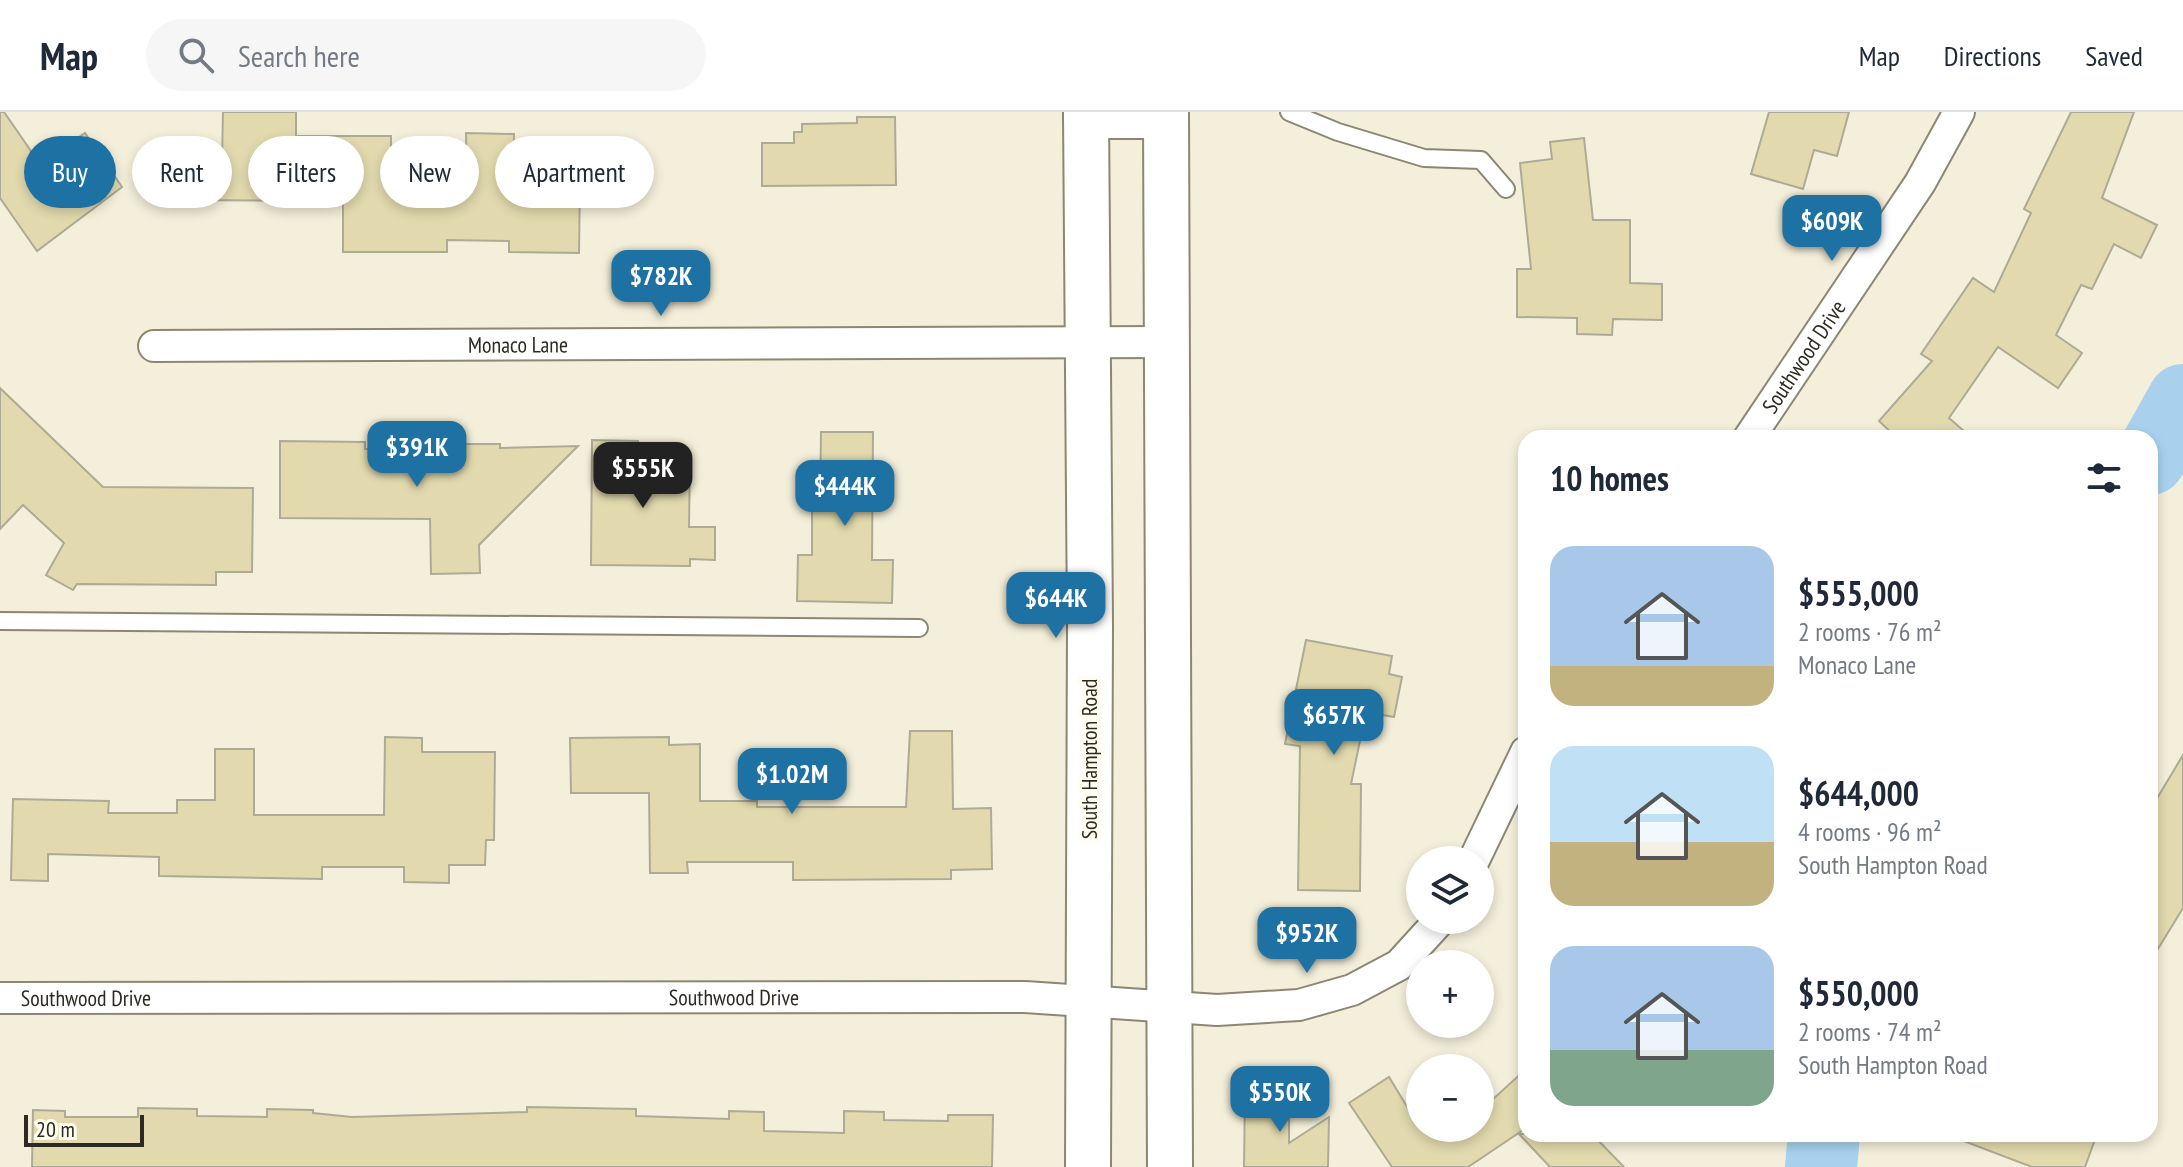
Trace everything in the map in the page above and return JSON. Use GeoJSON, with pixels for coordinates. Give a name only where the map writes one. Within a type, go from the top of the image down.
{"type":"FeatureCollection","features":[{"type":"Feature","properties":{"kind":"main road"},"geometry":{"type":"LineString","coordinates":[[1086,114],[1169,113],[1170,1167]]}},
{"type":"Feature","properties":{"kind":"main road","name":"South Hampton Road"},"geometry":{"type":"LineString","coordinates":[[1086,114],[1088,1167]]}},
{"type":"Feature","properties":{"kind":"street","name":"Southwood Drive"},"geometry":{"type":"LineString","coordinates":[[1754,430],[1920,183],[1959,112]]}},
{"type":"Feature","properties":{"kind":"street","name":"Monaco Lane"},"geometry":{"type":"LineString","coordinates":[[154,346],[1170,342]]}},
{"type":"Feature","properties":{"kind":"street"},"geometry":{"type":"LineString","coordinates":[[1481,846],[1518,769]]}},
{"type":"Feature","properties":{"kind":"street","name":"Southwood Drive"},"geometry":{"type":"LineString","coordinates":[[0,998],[1025,997],[1217,1010],[1299,1005],[1352,990],[1399,965],[1427,934]]}},
{"type":"Feature","properties":{"kind":"lane"},"geometry":{"type":"LineString","coordinates":[[1289,112],[1338,132],[1424,158],[1481,160],[1506,189]]}},
{"type":"Feature","properties":{"kind":"lane"},"geometry":{"type":"LineString","coordinates":[[0,621],[919,628]]}},
{"type":"Feature","properties":{"kind":"building"},"geometry":{"type":"Polygon","coordinates":[[[0,112],[4,112],[24,141],[24,208],[94,208],[37,251],[0,198],[0,112]]]}},
{"type":"Feature","properties":{"kind":"building"},"geometry":{"type":"Polygon","coordinates":[[[223,112],[296,112],[296,136],[248,136],[248,200],[232,200],[232,136],[222,136],[223,112]]]}},
{"type":"Feature","properties":{"kind":"building"},"geometry":{"type":"Polygon","coordinates":[[[1769,112],[1849,112],[1837,156],[1814,150],[1803,189],[1751,174],[1769,112]]]}},
{"type":"Feature","properties":{"kind":"building"},"geometry":{"type":"Polygon","coordinates":[[[2071,112],[2134,112],[2102,198],[2157,225],[2141,258],[2114,244],[2092,289],[2081,285],[2056,335],[2082,353],[2058,388],[1998,347],[1949,418],[1963,430],[1889,430],[1879,421],[1932,361],[1921,354],[1973,278],[1994,292],[2031,213],[2024,209],[2071,112]]]}},
{"type":"Feature","properties":{"kind":"building"},"geometry":{"type":"Polygon","coordinates":[[[857,117],[895,117],[896,185],[762,186],[762,143],[794,143],[794,132],[802,132],[802,124],[857,123],[857,117]]]}},
{"type":"Feature","properties":{"kind":"building"},"geometry":{"type":"Polygon","coordinates":[[[466,133],[514,134],[495,136],[495,208],[580,208],[579,253],[509,252],[509,241],[447,240],[447,252],[343,252],[343,208],[364,208],[364,136],[380,136],[380,208],[479,208],[479,136],[466,136],[466,133]]]}},
{"type":"Feature","properties":{"kind":"building"},"geometry":{"type":"Polygon","coordinates":[[[1584,138],[1593,220],[1630,220],[1630,283],[1662,284],[1662,320],[1613,319],[1612,335],[1577,334],[1577,318],[1517,317],[1517,269],[1531,269],[1520,163],[1552,159],[1550,142],[1584,138]]]}},
{"type":"Feature","properties":{"kind":"building"},"geometry":{"type":"Polygon","coordinates":[[[0,388],[103,487],[253,488],[252,572],[216,572],[216,585],[77,584],[73,590],[46,575],[64,543],[23,505],[0,529],[0,388]]]}},
{"type":"Feature","properties":{"kind":"building"},"geometry":{"type":"Polygon","coordinates":[[[821,432],[873,432],[872,560],[893,560],[892,603],[797,601],[798,555],[812,555],[812,507],[820,507],[821,432]]]}},
{"type":"Feature","properties":{"kind":"building"},"geometry":{"type":"Polygon","coordinates":[[[592,440],[638,441],[637,458],[690,458],[689,527],[715,527],[715,560],[690,559],[690,566],[591,565],[592,440]]]}},
{"type":"Feature","properties":{"kind":"building"},"geometry":{"type":"Polygon","coordinates":[[[280,441],[365,442],[365,449],[456,449],[456,444],[500,444],[500,448],[578,446],[479,545],[480,573],[431,574],[430,519],[280,518],[280,441]]]}},
{"type":"Feature","properties":{"kind":"building"},"geometry":{"type":"Polygon","coordinates":[[[1306,640],[1392,656],[1389,674],[1402,677],[1394,717],[1366,712],[1351,784],[1361,784],[1360,891],[1298,890],[1300,746],[1285,744],[1306,640]]]}},
{"type":"Feature","properties":{"kind":"building"},"geometry":{"type":"Polygon","coordinates":[[[910,731],[952,731],[953,809],[991,808],[992,869],[951,870],[951,879],[793,880],[793,862],[687,862],[688,873],[650,873],[649,793],[571,793],[570,738],[669,737],[669,745],[700,744],[700,801],[757,801],[757,807],[906,807],[910,731]]]}},
{"type":"Feature","properties":{"kind":"building"},"geometry":{"type":"Polygon","coordinates":[[[385,737],[422,738],[422,752],[495,752],[494,840],[486,840],[485,865],[449,865],[449,883],[404,882],[404,867],[322,867],[322,879],[159,876],[159,857],[48,854],[48,881],[11,880],[13,799],[109,801],[108,813],[177,813],[177,800],[215,800],[215,749],[254,749],[254,815],[384,815],[385,737]]]}},
{"type":"Feature","properties":{"kind":"building"},"geometry":{"type":"Polygon","coordinates":[[[2183,755],[2183,908],[2158,949],[2158,797],[2183,755]]]}},
{"type":"Feature","properties":{"kind":"building"},"geometry":{"type":"Polygon","coordinates":[[[1518,1076],[1518,1133],[1468,1167],[1392,1167],[1349,1103],[1389,1077],[1406,1105],[1406,1142],[1494,1142],[1494,1098],[1518,1076]]]}},
{"type":"Feature","properties":{"kind":"building"},"geometry":{"type":"Polygon","coordinates":[[[1245,1089],[1289,1090],[1289,1143],[1329,1117],[1328,1167],[1244,1167],[1245,1089]]]}},
{"type":"Feature","properties":{"kind":"building"},"geometry":{"type":"Polygon","coordinates":[[[527,1107],[636,1109],[636,1116],[729,1119],[729,1111],[764,1112],[764,1131],[844,1133],[844,1111],[884,1112],[884,1120],[948,1121],[948,1115],[993,1115],[992,1167],[32,1167],[33,1110],[65,1111],[65,1117],[138,1117],[138,1108],[197,1109],[197,1116],[267,1117],[267,1109],[313,1110],[313,1113],[352,1117],[527,1112],[527,1107]]]}},
{"type":"Feature","properties":{"kind":"building"},"geometry":{"type":"Polygon","coordinates":[[[1527,1142],[1600,1142],[1624,1167],[1550,1167],[1527,1142]]]}},
{"type":"Feature","properties":{"kind":"building"},"geometry":{"type":"Polygon","coordinates":[[[1966,1142],[2094,1142],[2085,1167],[2032,1167],[1966,1142]]]}},
{"type":"Feature","properties":{"kind":"waterway"},"geometry":{"type":"LineString","coordinates":[[2158,445],[2183,400]]}},
{"type":"Feature","properties":{"kind":"waterway"},"geometry":{"type":"LineString","coordinates":[[1821,1167],[1823,1142]]}}]}
